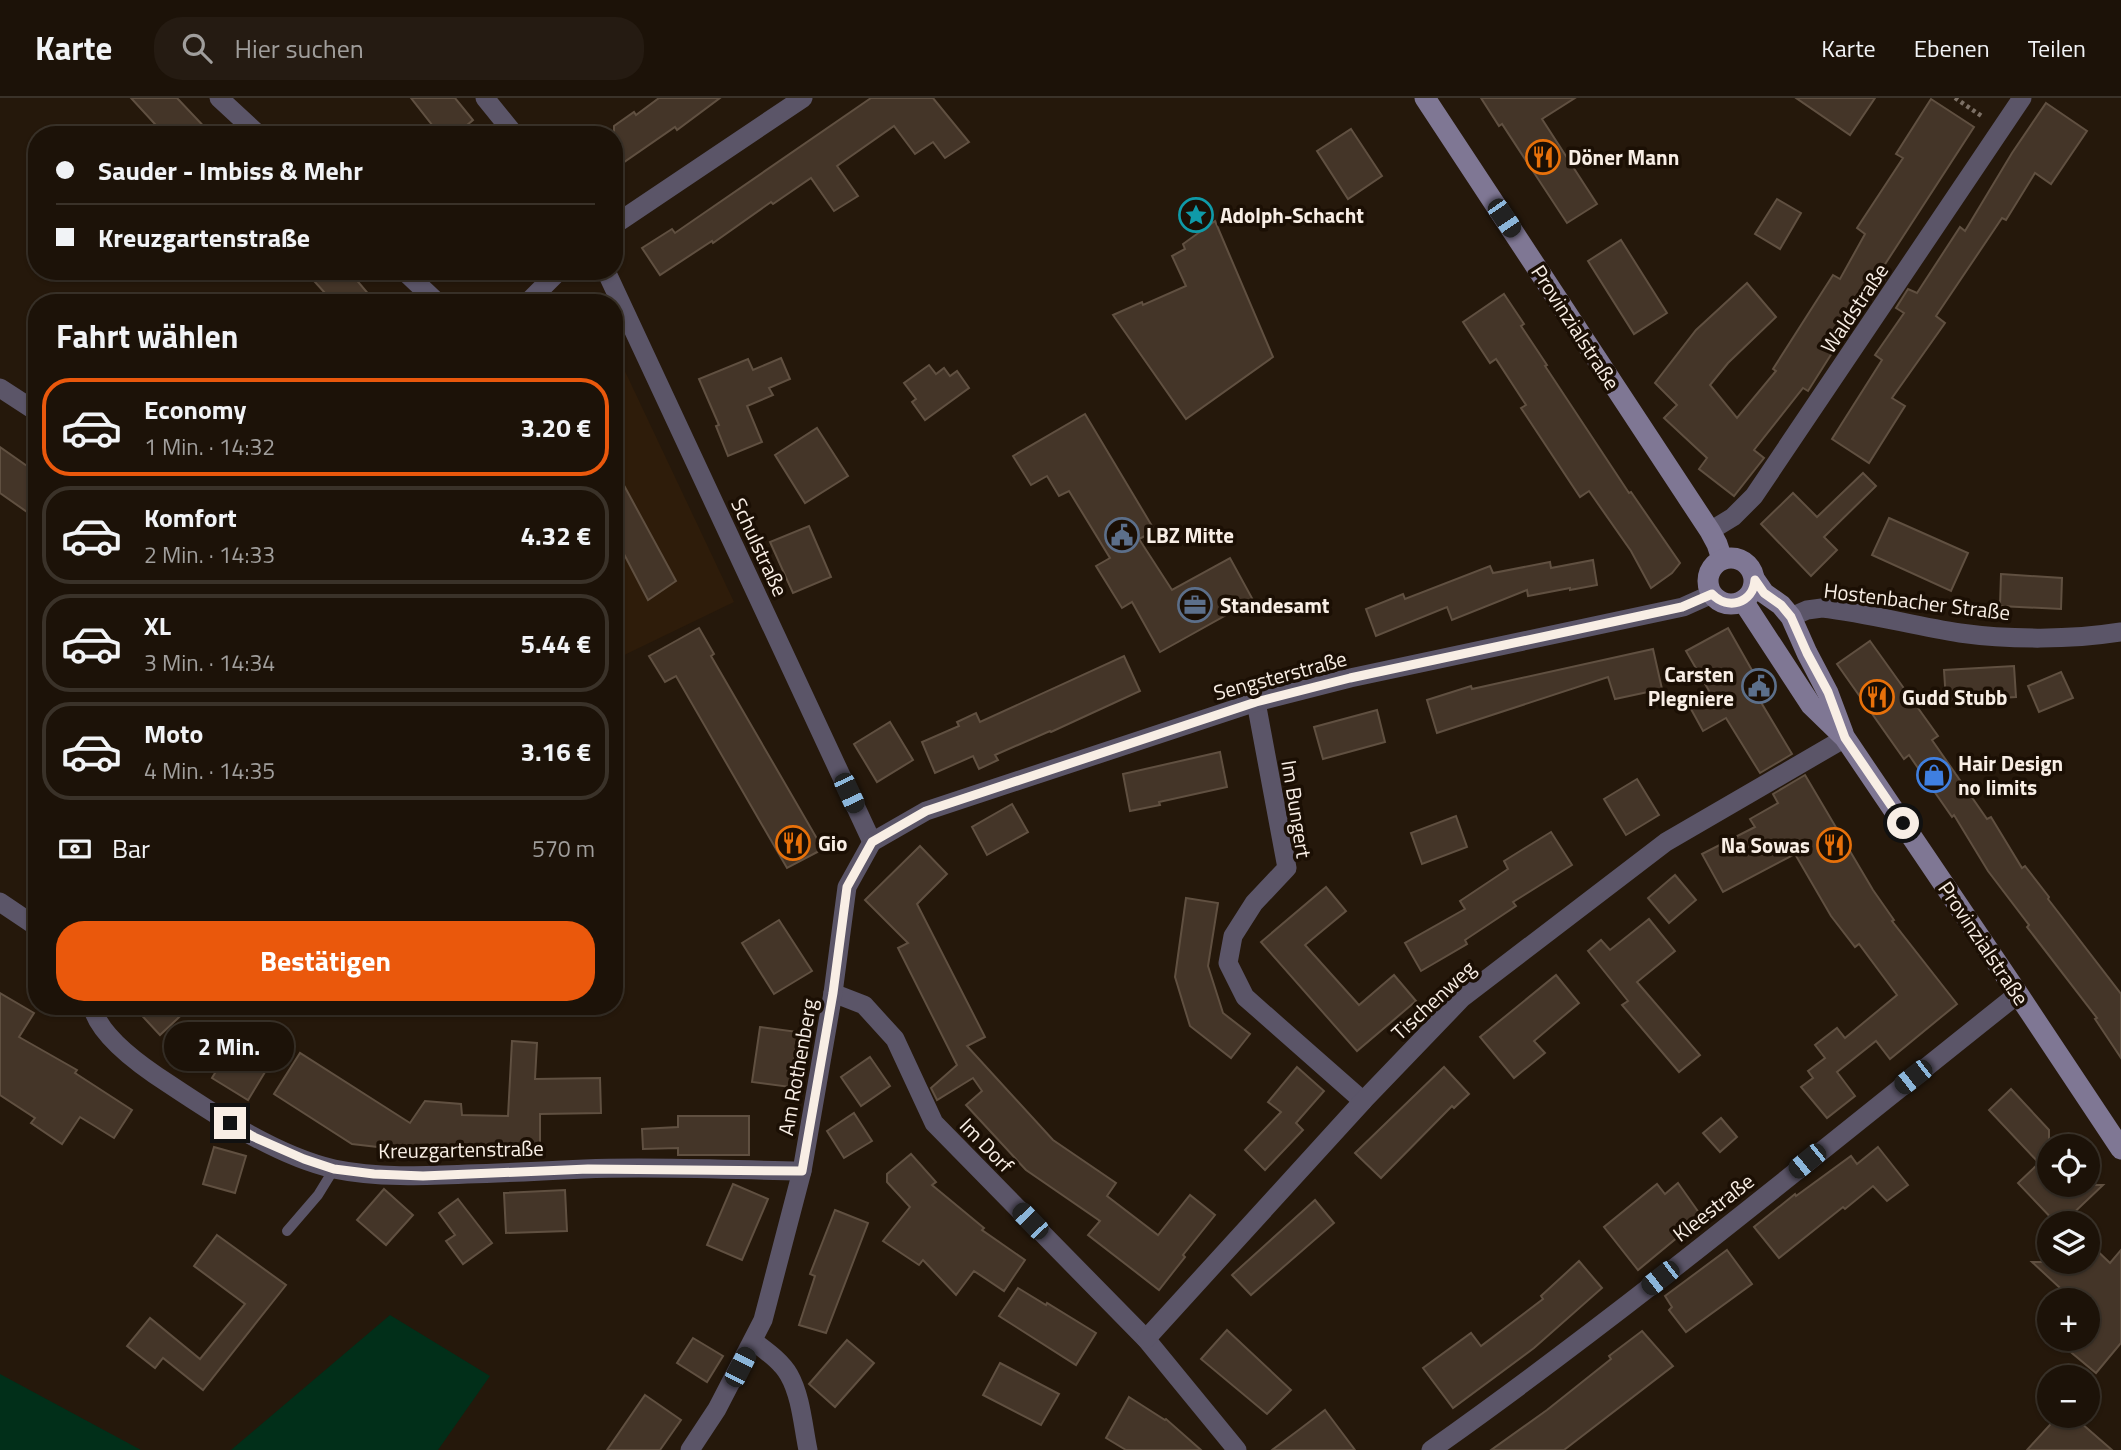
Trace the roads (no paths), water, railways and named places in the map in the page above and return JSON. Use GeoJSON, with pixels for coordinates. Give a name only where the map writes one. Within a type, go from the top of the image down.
{"type":"FeatureCollection","features":[{"type":"Feature","properties":{"kind":"street"},"geometry":{"type":"LineString","coordinates":[[219,98],[249,126]]}},
{"type":"Feature","properties":{"kind":"street"},"geometry":{"type":"LineString","coordinates":[[485,98],[508,126]]}},
{"type":"Feature","properties":{"kind":"street"},"geometry":{"type":"LineString","coordinates":[[623,219],[803,98]]}},
{"type":"Feature","properties":{"kind":"street","name":"Provinzialstraße"},"geometry":{"type":"LineString","coordinates":[[1425,98],[1710,531],[1722,559],[1737,558],[1750,566],[1764,593],[1781,605],[1791,617],[1828,692],[1845,738]]}},
{"type":"Feature","properties":{"kind":"street","name":"Waldstraße"},"geometry":{"type":"LineString","coordinates":[[1710,531],[1733,517],[1754,496],[2022,98]]}},
{"type":"Feature","properties":{"kind":"street"},"geometry":{"type":"LineString","coordinates":[[414,280],[428,294]]}},
{"type":"Feature","properties":{"kind":"street"},"geometry":{"type":"LineString","coordinates":[[536,294],[550,280]]}},
{"type":"Feature","properties":{"kind":"street","name":"Schulstraße"},"geometry":{"type":"LineString","coordinates":[[623,307],[872,842]]}},
{"type":"Feature","properties":{"kind":"street"},"geometry":{"type":"LineString","coordinates":[[0,388],[28,406]]}},
{"type":"Feature","properties":{"kind":"street"},"geometry":{"type":"LineString","coordinates":[[1722,559],[1716,563],[1708,581],[1712,594],[1723,603],[1743,601],[1752,592],[1755,580]]}},
{"type":"Feature","properties":{"kind":"street","name":"Sengsterstraße"},"geometry":{"type":"LineString","coordinates":[[872,842],[926,811],[1256,702],[1350,678],[1682,607],[1712,594]]}},
{"type":"Feature","properties":{"kind":"street","name":"Provinzialstraße"},"geometry":{"type":"LineString","coordinates":[[1743,601],[1811,705],[1845,738],[2121,1149]]}},
{"type":"Feature","properties":{"kind":"street","name":"Hostenbacher Straße"},"geometry":{"type":"LineString","coordinates":[[1791,617],[1807,610],[1822,608],[1964,634],[2062,638],[2121,632]]}},
{"type":"Feature","properties":{"kind":"street","name":"Im Bungert"},"geometry":{"type":"LineString","coordinates":[[1256,702],[1287,868],[1254,903],[1233,936],[1228,963],[1245,997],[1363,1101]]}},
{"type":"Feature","properties":{"kind":"street","name":"Tischenweg"},"geometry":{"type":"LineString","coordinates":[[1146,1339],[1363,1101],[1462,998],[1666,842],[1845,738]]}},
{"type":"Feature","properties":{"kind":"street","name":"Am Rothenberg"},"geometry":{"type":"LineString","coordinates":[[690,1450],[717,1409],[753,1342],[771,1294],[802,1171],[833,993],[847,887],[872,842]]}},
{"type":"Feature","properties":{"kind":"street"},"geometry":{"type":"LineString","coordinates":[[0,902],[28,921]]}},
{"type":"Feature","properties":{"kind":"street","name":"Im Dorf"},"geometry":{"type":"LineString","coordinates":[[833,993],[864,1004],[895,1039],[934,1123],[1146,1339],[1237,1450]]}},
{"type":"Feature","properties":{"kind":"street","name":"Kleestraße"},"geometry":{"type":"LineString","coordinates":[[1431,1450],[1618,1312],[2018,994]]}},
{"type":"Feature","properties":{"kind":"street","name":"Kreuzgartenstraße"},"geometry":{"type":"LineString","coordinates":[[96,1015],[103,1029],[122,1048],[156,1076],[206,1109],[254,1137],[334,1169],[423,1176],[588,1169],[802,1171]]}},
{"type":"Feature","properties":{"kind":"street"},"geometry":{"type":"LineString","coordinates":[[753,1342],[779,1362],[790,1376],[808,1450]]}},
{"type":"Feature","properties":{"kind":"lane"},"geometry":{"type":"LineString","coordinates":[[287,1231],[318,1195],[334,1169]]}},
{"type":"Feature","properties":{"kind":"place","name":"Döner Mann"},"geometry":{"type":"Point","coordinates":[1543,157]}},
{"type":"Feature","properties":{"kind":"place","name":"Adolph-Schacht"},"geometry":{"type":"Point","coordinates":[1196,215]}},
{"type":"Feature","properties":{"kind":"place","name":"LBZ Mitte"},"geometry":{"type":"Point","coordinates":[1122,535]}},
{"type":"Feature","properties":{"kind":"place","name":"Standesamt"},"geometry":{"type":"Point","coordinates":[1195,605]}},
{"type":"Feature","properties":{"kind":"place","name":"Carsten Plegniere"},"geometry":{"type":"Point","coordinates":[1759,686]}},
{"type":"Feature","properties":{"kind":"place","name":"Gudd Stubb"},"geometry":{"type":"Point","coordinates":[1877,697]}},
{"type":"Feature","properties":{"kind":"place","name":"Hair Design no limits"},"geometry":{"type":"Point","coordinates":[1934,775]}},
{"type":"Feature","properties":{"kind":"place","name":"Gio"},"geometry":{"type":"Point","coordinates":[793,843]}},
{"type":"Feature","properties":{"kind":"place","name":"Na Sowas"},"geometry":{"type":"Point","coordinates":[1834,845]}}]}
